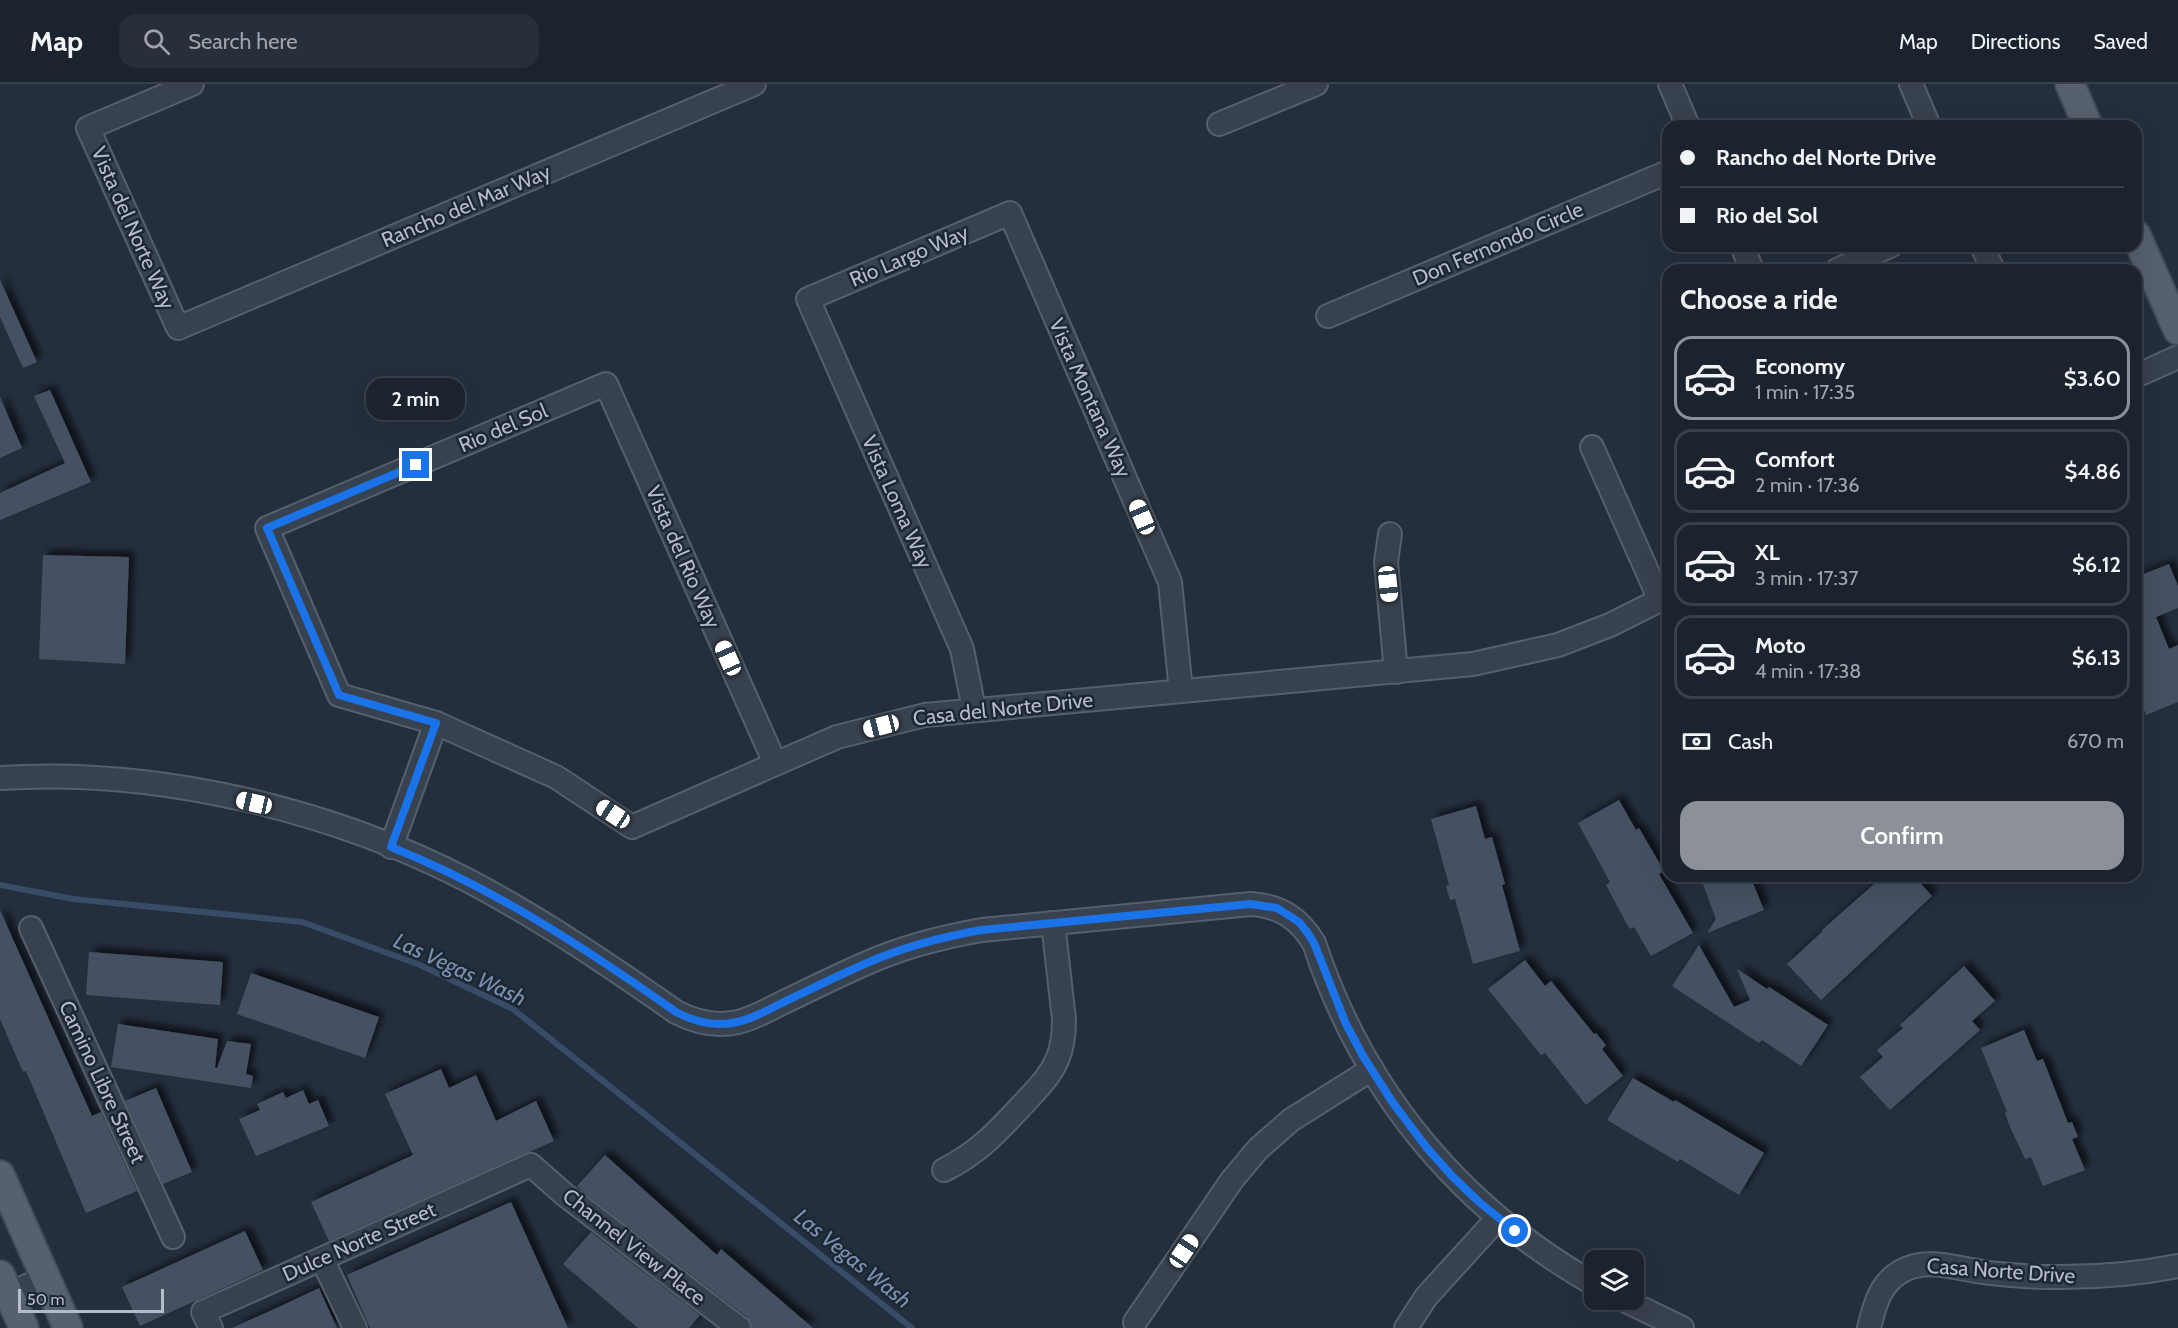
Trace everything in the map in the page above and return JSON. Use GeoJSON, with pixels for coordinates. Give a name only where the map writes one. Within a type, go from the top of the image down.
{"type":"FeatureCollection","features":[{"type":"Feature","properties":{"kind":"main road"},"geometry":{"type":"LineString","coordinates":[[2070,84],[2085,120]]}},
{"type":"Feature","properties":{"kind":"main road"},"geometry":{"type":"LineString","coordinates":[[2142,248],[2178,330]]}},
{"type":"Feature","properties":{"kind":"main road"},"geometry":{"type":"LineString","coordinates":[[0,1175],[68,1328]]}},
{"type":"Feature","properties":{"kind":"main road"},"geometry":{"type":"LineString","coordinates":[[3,1289],[24,1328]]}},
{"type":"Feature","properties":{"kind":"street","name":"Vista del Norte Way"},"geometry":{"type":"LineString","coordinates":[[178,328],[88,128],[192,84]]}},
{"type":"Feature","properties":{"kind":"street","name":"Rancho del Mar Way"},"geometry":{"type":"LineString","coordinates":[[178,328],[754,84]]}},
{"type":"Feature","properties":{"kind":"street"},"geometry":{"type":"LineString","coordinates":[[1220,124],[1316,84]]}},
{"type":"Feature","properties":{"kind":"street"},"geometry":{"type":"LineString","coordinates":[[1670,84],[1685,120]]}},
{"type":"Feature","properties":{"kind":"street"},"geometry":{"type":"LineString","coordinates":[[1911,84],[1926,120]]}},
{"type":"Feature","properties":{"kind":"street","name":"Don Fernondo Circle"},"geometry":{"type":"LineString","coordinates":[[1328,316],[1662,175]]}},
{"type":"Feature","properties":{"kind":"street","name":"Rio Largo Way"},"geometry":{"type":"LineString","coordinates":[[808,299],[1010,213]]}},
{"type":"Feature","properties":{"kind":"street","name":"Vista Montana Way"},"geometry":{"type":"LineString","coordinates":[[1010,213],[1170,582],[1181,691]]}},
{"type":"Feature","properties":{"kind":"street"},"geometry":{"type":"LineString","coordinates":[[1850,264],[1877,252]]}},
{"type":"Feature","properties":{"kind":"street","name":"Vista Loma Way"},"geometry":{"type":"LineString","coordinates":[[808,299],[962,649],[974,709]]}},
{"type":"Feature","properties":{"kind":"street"},"geometry":{"type":"LineString","coordinates":[[2142,373],[2178,357]]}},
{"type":"Feature","properties":{"kind":"street","name":"Rio del Sol"},"geometry":{"type":"LineString","coordinates":[[339,695],[267,528],[606,384]]}},
{"type":"Feature","properties":{"kind":"street","name":"Vista del Rio Way"},"geometry":{"type":"LineString","coordinates":[[606,384],[775,763]]}},
{"type":"Feature","properties":{"kind":"street"},"geometry":{"type":"LineString","coordinates":[[1592,447],[1662,594]]}},
{"type":"Feature","properties":{"kind":"street"},"geometry":{"type":"LineString","coordinates":[[1390,534],[1386,562],[1396,672]]}},
{"type":"Feature","properties":{"kind":"street","name":"Casa del Norte Drive"},"geometry":{"type":"LineString","coordinates":[[339,695],[436,723],[556,777],[632,827],[837,737],[925,715],[1473,664],[1558,645],[1610,625],[1662,599]]}},
{"type":"Feature","properties":{"kind":"street"},"geometry":{"type":"LineString","coordinates":[[391,847],[436,723]]}},
{"type":"Feature","properties":{"kind":"street"},"geometry":{"type":"LineString","coordinates":[[0,778],[56,776],[111,779],[211,794],[272,807],[324,822],[391,847],[467,880],[556,931],[676,1012],[708,1024],[730,1023],[752,1018],[868,962],[924,942],[981,930],[1251,904],[1277,908],[1299,922],[1314,943],[1346,1024],[1371,1069],[1404,1119],[1427,1148],[1479,1202],[1498,1218],[1584,1278]]}},
{"type":"Feature","properties":{"kind":"street"},"geometry":{"type":"LineString","coordinates":[[944,1170],[976,1152],[989,1140],[1043,1082],[1058,1058],[1064,1032],[1064,1019],[1053,923]]}},
{"type":"Feature","properties":{"kind":"street","name":"Camino Libre Street"},"geometry":{"type":"LineString","coordinates":[[31,928],[173,1237]]}},
{"type":"Feature","properties":{"kind":"street"},"geometry":{"type":"LineString","coordinates":[[1135,1322],[1232,1180],[1258,1149],[1298,1115],[1371,1069]]}},
{"type":"Feature","properties":{"kind":"street","name":"Dulce Norte Street"},"geometry":{"type":"LineString","coordinates":[[211,1328],[204,1312],[531,1165]]}},
{"type":"Feature","properties":{"kind":"street","name":"Channel View Place"},"geometry":{"type":"LineString","coordinates":[[531,1165],[566,1196],[739,1328]]}},
{"type":"Feature","properties":{"kind":"street"},"geometry":{"type":"LineString","coordinates":[[1406,1328],[1426,1297],[1498,1218]]}},
{"type":"Feature","properties":{"kind":"street"},"geometry":{"type":"LineString","coordinates":[[322,1259],[355,1328]]}},
{"type":"Feature","properties":{"kind":"street","name":"Casa Norte Drive"},"geometry":{"type":"LineString","coordinates":[[1869,1328],[1877,1298],[1889,1281],[1897,1274],[1920,1265],[1932,1264],[1983,1272],[2062,1278],[2138,1273],[2178,1266]]}},
{"type":"Feature","properties":{"kind":"street"},"geometry":{"type":"LineString","coordinates":[[3,1289],[45,1278]]}},
{"type":"Feature","properties":{"kind":"street"},"geometry":{"type":"LineString","coordinates":[[1642,1310],[1669,1325]]}},
{"type":"Feature","properties":{"kind":"building"},"geometry":{"type":"Polygon","coordinates":[[[0,280],[37,362],[23,368],[0,317],[0,280]]]}},
{"type":"Feature","properties":{"kind":"building"},"geometry":{"type":"Polygon","coordinates":[[[50,390],[91,482],[0,520],[0,493],[65,463],[34,396],[50,390]]]}},
{"type":"Feature","properties":{"kind":"building"},"geometry":{"type":"Polygon","coordinates":[[[0,397],[22,448],[0,458],[0,397]]]}},
{"type":"Feature","properties":{"kind":"building"},"geometry":{"type":"Polygon","coordinates":[[[43,555],[129,557],[125,664],[39,659],[43,555]]]}},
{"type":"Feature","properties":{"kind":"building"},"geometry":{"type":"Polygon","coordinates":[[[2169,564],[2178,586],[2178,608],[2156,617],[2169,649],[2178,645],[2178,702],[2146,715],[2145,711],[2142,712],[2142,575],[2169,564]]]}},
{"type":"Feature","properties":{"kind":"building"},"geometry":{"type":"Polygon","coordinates":[[[1619,800],[1636,830],[1639,828],[1662,868],[1662,872],[1659,874],[1662,882],[1693,933],[1651,956],[1634,927],[1630,929],[1623,917],[1606,885],[1610,882],[1578,823],[1619,800]]]}},
{"type":"Feature","properties":{"kind":"building"},"geometry":{"type":"Polygon","coordinates":[[[1476,806],[1485,839],[1492,837],[1520,951],[1473,964],[1455,899],[1450,900],[1446,886],[1449,885],[1431,819],[1476,806]]]}},
{"type":"Feature","properties":{"kind":"building"},"geometry":{"type":"Polygon","coordinates":[[[1702,882],[1752,882],[1764,910],[1707,933],[1716,919],[1702,882]]]}},
{"type":"Feature","properties":{"kind":"building"},"geometry":{"type":"Polygon","coordinates":[[[1876,882],[1919,882],[1932,896],[1821,1000],[1787,964],[1876,882]]]}},
{"type":"Feature","properties":{"kind":"building"},"geometry":{"type":"Polygon","coordinates":[[[0,910],[92,1116],[101,1112],[137,1191],[86,1213],[26,1071],[23,1072],[0,1019],[0,910]]]}},
{"type":"Feature","properties":{"kind":"building"},"geometry":{"type":"Polygon","coordinates":[[[1699,945],[1734,1007],[1750,1000],[1737,969],[1828,1025],[1801,1066],[1762,1040],[1759,1043],[1672,986],[1699,945]]]}},
{"type":"Feature","properties":{"kind":"building"},"geometry":{"type":"Polygon","coordinates":[[[89,952],[223,962],[220,1005],[86,995],[89,952]]]}},
{"type":"Feature","properties":{"kind":"building"},"geometry":{"type":"Polygon","coordinates":[[[1525,960],[1545,986],[1551,981],[1594,1034],[1596,1033],[1606,1045],[1602,1049],[1623,1076],[1586,1105],[1545,1053],[1541,1055],[1488,989],[1525,960]]]}},
{"type":"Feature","properties":{"kind":"building"},"geometry":{"type":"Polygon","coordinates":[[[1964,966],[1995,1001],[1972,1021],[1980,1030],[1890,1110],[1860,1077],[1883,1057],[1877,1050],[1903,1028],[1900,1025],[1964,966]]]}},
{"type":"Feature","properties":{"kind":"building"},"geometry":{"type":"Polygon","coordinates":[[[251,973],[379,1017],[365,1058],[237,1014],[251,973]]]}},
{"type":"Feature","properties":{"kind":"building"},"geometry":{"type":"Polygon","coordinates":[[[118,1024],[218,1039],[215,1068],[217,1068],[227,1041],[251,1044],[246,1074],[253,1076],[251,1088],[111,1067],[118,1024]]]}},
{"type":"Feature","properties":{"kind":"building"},"geometry":{"type":"Polygon","coordinates":[[[2024,1030],[2037,1061],[2043,1059],[2068,1123],[2072,1122],[2078,1137],[2072,1139],[2085,1170],[2043,1186],[2031,1157],[2025,1159],[2010,1127],[2005,1113],[2007,1112],[1981,1048],[2024,1030]]]}},
{"type":"Feature","properties":{"kind":"building"},"geometry":{"type":"Polygon","coordinates":[[[441,1069],[449,1088],[476,1075],[496,1121],[536,1101],[554,1141],[329,1241],[311,1202],[413,1155],[385,1094],[441,1069]]]}},
{"type":"Feature","properties":{"kind":"building"},"geometry":{"type":"Polygon","coordinates":[[[1633,1078],[1764,1153],[1739,1195],[1680,1159],[1678,1162],[1607,1120],[1633,1078]]]}},
{"type":"Feature","properties":{"kind":"building"},"geometry":{"type":"Polygon","coordinates":[[[156,1088],[192,1172],[163,1184],[125,1101],[156,1088]]]}},
{"type":"Feature","properties":{"kind":"building"},"geometry":{"type":"Polygon","coordinates":[[[303,1090],[309,1104],[318,1100],[329,1126],[256,1156],[239,1119],[260,1110],[257,1104],[283,1092],[286,1098],[303,1090]]]}},
{"type":"Feature","properties":{"kind":"building"},"geometry":{"type":"Polygon","coordinates":[[[605,1155],[717,1255],[721,1249],[813,1328],[752,1328],[747,1317],[585,1194],[577,1186],[605,1155]]]}},
{"type":"Feature","properties":{"kind":"building"},"geometry":{"type":"Polygon","coordinates":[[[511,1202],[568,1328],[370,1328],[347,1275],[511,1202]]]}},
{"type":"Feature","properties":{"kind":"building"},"geometry":{"type":"Polygon","coordinates":[[[245,1231],[263,1270],[140,1326],[122,1287],[245,1231]]]}},
{"type":"Feature","properties":{"kind":"building"},"geometry":{"type":"Polygon","coordinates":[[[591,1232],[700,1315],[689,1328],[638,1328],[563,1264],[591,1232]]]}},
{"type":"Feature","properties":{"kind":"building"},"geometry":{"type":"Polygon","coordinates":[[[319,1288],[337,1328],[232,1328],[281,1306],[319,1288]]]}},
{"type":"Feature","properties":{"kind":"waterway","name":"Las Vegas Wash"},"geometry":{"type":"LineString","coordinates":[[0,885],[73,899],[302,922],[420,965],[513,1009],[912,1328]]}},
{"type":"Feature","properties":{"kind":"route"},"geometry":{"type":"LineString","coordinates":[[416,465],[267,528],[339,695],[436,723],[391,847],[467,880],[512,904],[676,1012],[708,1024],[723,1024],[752,1018],[868,962],[924,942],[981,930],[1251,904],[1277,908],[1299,922],[1314,943],[1346,1024],[1363,1056],[1404,1119],[1452,1176],[1479,1202],[1515,1231]]}}]}
